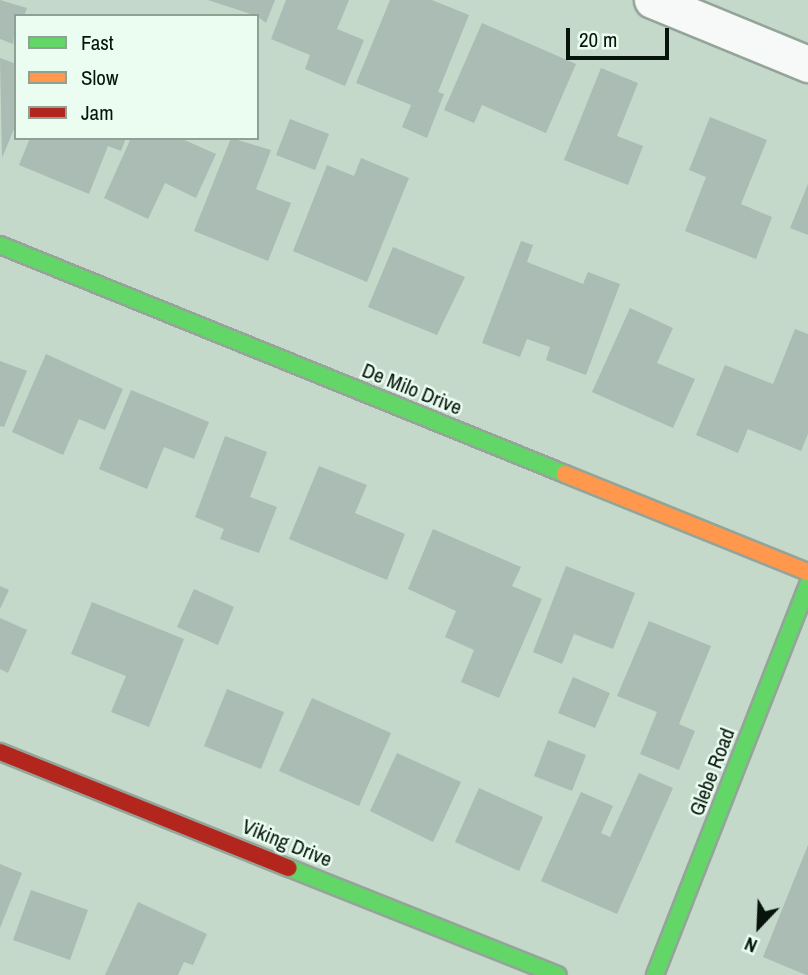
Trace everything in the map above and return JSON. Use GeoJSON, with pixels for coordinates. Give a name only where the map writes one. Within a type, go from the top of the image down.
{"type":"FeatureCollection","features":[{"type":"Feature","properties":{"kind":"street"},"geometry":{"type":"LineString","coordinates":[[652,0],[808,64]]}},
{"type":"Feature","properties":{"kind":"street","name":"De Milo Drive"},"geometry":{"type":"LineString","coordinates":[[0,245],[808,572]]}},
{"type":"Feature","properties":{"kind":"street","name":"Glebe Road"},"geometry":{"type":"LineString","coordinates":[[655,975],[808,585]]}},
{"type":"Feature","properties":{"kind":"street","name":"Viking Drive"},"geometry":{"type":"LineString","coordinates":[[0,752],[558,975]]}},
{"type":"Feature","properties":{"kind":"building"},"geometry":{"type":"Polygon","coordinates":[[[0,0],[27,8],[25,14],[14,14],[13,44],[0,39],[0,0]]]}},
{"type":"Feature","properties":{"kind":"building"},"geometry":{"type":"Polygon","coordinates":[[[208,0],[275,0],[266,23],[259,18],[259,14],[251,14],[208,0]]]}},
{"type":"Feature","properties":{"kind":"building"},"geometry":{"type":"Polygon","coordinates":[[[286,0],[349,0],[337,29],[364,40],[345,86],[305,69],[310,55],[271,39],[286,0]]]}},
{"type":"Feature","properties":{"kind":"building"},"geometry":{"type":"Polygon","coordinates":[[[390,0],[432,0],[469,15],[438,92],[444,94],[427,138],[402,127],[411,105],[356,83],[390,0]]]}},
{"type":"Feature","properties":{"kind":"building"},"geometry":{"type":"Polygon","coordinates":[[[482,23],[576,64],[546,133],[482,105],[474,123],[444,110],[482,23]]]}},
{"type":"Feature","properties":{"kind":"building"},"geometry":{"type":"Polygon","coordinates":[[[0,58],[14,63],[14,129],[2,158],[0,58]]]}},
{"type":"Feature","properties":{"kind":"building"},"geometry":{"type":"Polygon","coordinates":[[[601,68],[638,83],[617,136],[643,146],[628,185],[564,160],[601,68]]]}},
{"type":"Feature","properties":{"kind":"building"},"geometry":{"type":"Polygon","coordinates":[[[710,117],[767,140],[741,204],[772,217],[756,259],[685,231],[706,177],[689,170],[710,117]]]}},
{"type":"Feature","properties":{"kind":"building"},"geometry":{"type":"Polygon","coordinates":[[[290,119],[329,134],[315,170],[276,155],[290,119]]]}},
{"type":"Feature","properties":{"kind":"building"},"geometry":{"type":"Polygon","coordinates":[[[29,140],[125,140],[121,151],[108,146],[89,194],[19,165],[29,140]]]}},
{"type":"Feature","properties":{"kind":"building"},"geometry":{"type":"Polygon","coordinates":[[[130,140],[184,140],[216,154],[196,198],[165,183],[148,219],[104,198],[130,140]]]}},
{"type":"Feature","properties":{"kind":"building"},"geometry":{"type":"Polygon","coordinates":[[[230,140],[271,150],[256,189],[291,203],[268,261],[194,231],[230,140]]]}},
{"type":"Feature","properties":{"kind":"building"},"geometry":{"type":"Polygon","coordinates":[[[361,158],[409,178],[367,282],[293,251],[327,165],[354,176],[361,158]]]}},
{"type":"Feature","properties":{"kind":"building"},"geometry":{"type":"Polygon","coordinates":[[[808,184],[808,235],[790,228],[808,184]]]}},
{"type":"Feature","properties":{"kind":"building"},"geometry":{"type":"Polygon","coordinates":[[[521,241],[533,245],[527,262],[583,284],[588,272],[620,284],[586,375],[546,360],[550,347],[527,339],[520,357],[482,343],[521,241]]]}},
{"type":"Feature","properties":{"kind":"building"},"geometry":{"type":"Polygon","coordinates":[[[393,247],[465,277],[437,335],[368,307],[393,247]]]}},
{"type":"Feature","properties":{"kind":"building"},"geometry":{"type":"Polygon","coordinates":[[[630,308],[673,328],[657,363],[695,379],[673,428],[592,392],[630,308]]]}},
{"type":"Feature","properties":{"kind":"building"},"geometry":{"type":"Polygon","coordinates":[[[795,329],[808,334],[808,434],[801,451],[748,429],[738,453],[696,435],[725,365],[773,384],[795,329]]]}},
{"type":"Feature","properties":{"kind":"building"},"geometry":{"type":"Polygon","coordinates":[[[46,354],[123,389],[105,430],[79,419],[63,455],[12,432],[46,354]]]}},
{"type":"Feature","properties":{"kind":"building"},"geometry":{"type":"Polygon","coordinates":[[[0,361],[27,371],[4,427],[0,426],[0,361]]]}},
{"type":"Feature","properties":{"kind":"building"},"geometry":{"type":"Polygon","coordinates":[[[131,390],[209,422],[194,459],[164,447],[147,489],[99,469],[131,390]]]}},
{"type":"Feature","properties":{"kind":"building"},"geometry":{"type":"Polygon","coordinates":[[[225,436],[267,452],[250,497],[277,507],[259,553],[220,539],[224,529],[195,517],[225,436]]]}},
{"type":"Feature","properties":{"kind":"building"},"geometry":{"type":"Polygon","coordinates":[[[319,466],[367,485],[355,513],[405,534],[387,580],[289,539],[319,466]]]}},
{"type":"Feature","properties":{"kind":"building"},"geometry":{"type":"Polygon","coordinates":[[[433,529],[521,567],[512,586],[542,599],[499,698],[461,682],[474,650],[445,637],[456,611],[408,589],[433,529]]]}},
{"type":"Feature","properties":{"kind":"building"},"geometry":{"type":"Polygon","coordinates":[[[566,566],[635,593],[613,649],[574,634],[562,664],[533,652],[566,566]]]}},
{"type":"Feature","properties":{"kind":"building"},"geometry":{"type":"Polygon","coordinates":[[[0,586],[9,590],[0,609],[0,586]]]}},
{"type":"Feature","properties":{"kind":"building"},"geometry":{"type":"Polygon","coordinates":[[[194,589],[234,607],[218,645],[177,627],[194,589]]]}},
{"type":"Feature","properties":{"kind":"building"},"geometry":{"type":"Polygon","coordinates":[[[92,602],[184,639],[149,727],[111,712],[126,676],[71,654],[92,602]]]}},
{"type":"Feature","properties":{"kind":"building"},"geometry":{"type":"Polygon","coordinates":[[[0,618],[27,630],[8,673],[0,669],[0,618]]]}},
{"type":"Feature","properties":{"kind":"building"},"geometry":{"type":"Polygon","coordinates":[[[649,621],[711,646],[679,724],[695,731],[679,770],[640,754],[657,712],[617,696],[649,621]]]}},
{"type":"Feature","properties":{"kind":"building"},"geometry":{"type":"Polygon","coordinates":[[[573,677],[610,693],[595,728],[558,713],[573,677]]]}},
{"type":"Feature","properties":{"kind":"building"},"geometry":{"type":"Polygon","coordinates":[[[227,689],[284,712],[261,769],[204,746],[227,689]]]}},
{"type":"Feature","properties":{"kind":"building"},"geometry":{"type":"Polygon","coordinates":[[[312,698],[391,733],[359,806],[279,771],[312,698]]]}},
{"type":"Feature","properties":{"kind":"building"},"geometry":{"type":"Polygon","coordinates":[[[548,740],[586,755],[572,791],[534,776],[548,740]]]}},
{"type":"Feature","properties":{"kind":"building"},"geometry":{"type":"Polygon","coordinates":[[[397,753],[461,782],[433,842],[370,811],[397,753]]]}},
{"type":"Feature","properties":{"kind":"building"},"geometry":{"type":"Polygon","coordinates":[[[639,773],[673,788],[617,914],[541,881],[581,792],[613,806],[601,833],[610,837],[639,773]]]}},
{"type":"Feature","properties":{"kind":"building"},"geometry":{"type":"Polygon","coordinates":[[[479,788],[543,817],[519,871],[455,842],[479,788]]]}},
{"type":"Feature","properties":{"kind":"building"},"geometry":{"type":"Polygon","coordinates":[[[808,845],[808,975],[806,975],[763,957],[808,845]]]}},
{"type":"Feature","properties":{"kind":"building"},"geometry":{"type":"Polygon","coordinates":[[[0,864],[22,873],[0,928],[0,864]]]}},
{"type":"Feature","properties":{"kind":"building"},"geometry":{"type":"Polygon","coordinates":[[[31,890],[88,910],[70,960],[13,940],[31,890]]]}},
{"type":"Feature","properties":{"kind":"building"},"geometry":{"type":"Polygon","coordinates":[[[138,902],[207,934],[193,965],[184,962],[178,975],[105,975],[138,902]]]}},
{"type":"Feature","properties":{"kind":"traffic: fast"},"geometry":{"type":"LineString","coordinates":[[0,245],[565,474]]}},
{"type":"Feature","properties":{"kind":"traffic: fast"},"geometry":{"type":"LineString","coordinates":[[655,975],[808,585]]}},
{"type":"Feature","properties":{"kind":"traffic: fast"},"geometry":{"type":"LineString","coordinates":[[289,868],[558,975]]}},
{"type":"Feature","properties":{"kind":"traffic: slow"},"geometry":{"type":"LineString","coordinates":[[565,474],[808,572]]}},
{"type":"Feature","properties":{"kind":"traffic: jam"},"geometry":{"type":"LineString","coordinates":[[0,752],[289,868]]}}]}
